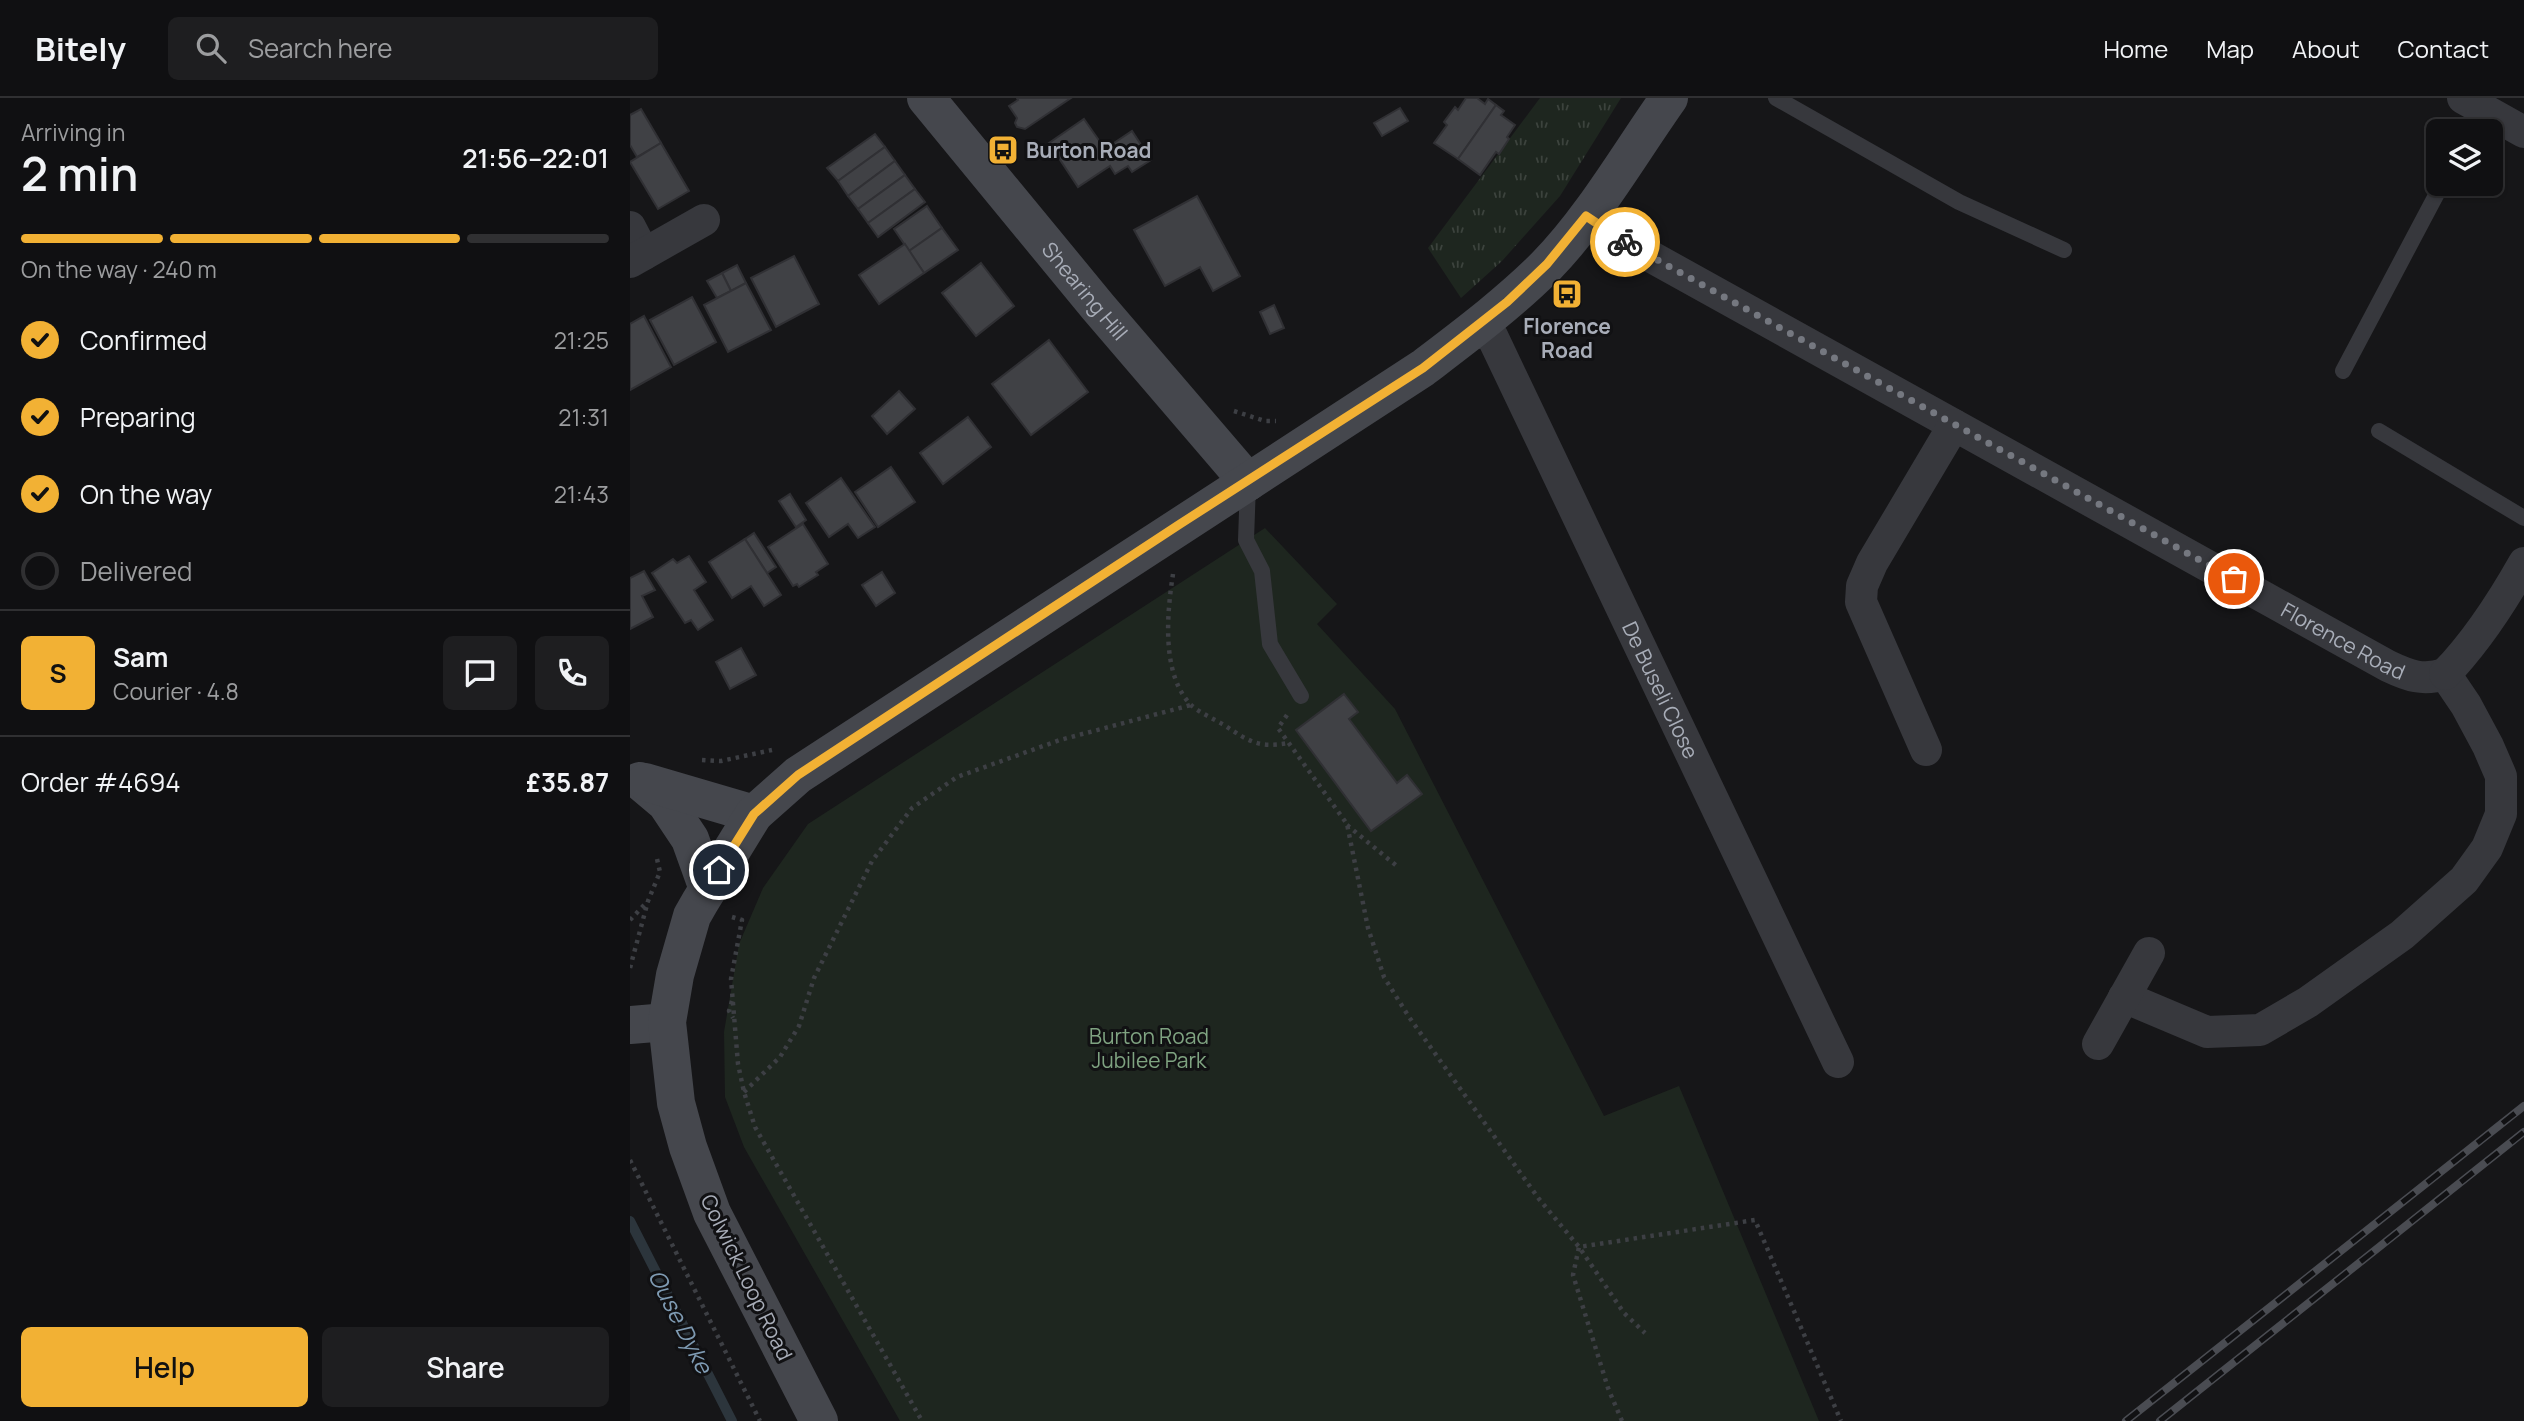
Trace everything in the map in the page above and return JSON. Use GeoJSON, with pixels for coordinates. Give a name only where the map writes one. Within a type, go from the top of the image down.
{"type":"FeatureCollection","features":[{"type":"Feature","properties":{"kind":"street","name":"Shearing Hill"},"geometry":{"type":"LineString","coordinates":[[926,98],[1089,297],[1248,482]]}},
{"type":"Feature","properties":{"kind":"street"},"geometry":{"type":"LineString","coordinates":[[635,779],[754,814],[798,775],[1423,368],[1472,330],[1507,302],[1547,264],[1586,216],[1669,98]]}},
{"type":"Feature","properties":{"kind":"street"},"geometry":{"type":"LineString","coordinates":[[2472,113],[2524,132]]}},
{"type":"Feature","properties":{"kind":"street","name":"Florence Road"},"geometry":{"type":"LineString","coordinates":[[1586,216],[1604,230],[2388,666],[2413,678],[2430,679],[2445,674]]}},
{"type":"Feature","properties":{"kind":"street"},"geometry":{"type":"LineString","coordinates":[[635,248],[704,220]]}},
{"type":"Feature","properties":{"kind":"street","name":"De Buseli Close"},"geometry":{"type":"LineString","coordinates":[[1472,330],[1492,336],[1838,1062]]}},
{"type":"Feature","properties":{"kind":"street"},"geometry":{"type":"LineString","coordinates":[[1926,750],[1861,602],[1862,586],[1872,563],[1954,425]]}},
{"type":"Feature","properties":{"kind":"street"},"geometry":{"type":"LineString","coordinates":[[2124,997],[2207,1032],[2260,1030],[2308,1002],[2402,935],[2464,880],[2487,848],[2501,814],[2501,776],[2483,736],[2445,674],[2469,648],[2524,563]]}},
{"type":"Feature","properties":{"kind":"street"},"geometry":{"type":"LineString","coordinates":[[635,779],[666,803],[690,839],[708,889]]}},
{"type":"Feature","properties":{"kind":"street","name":"Colwick Loop Road"},"geometry":{"type":"LineString","coordinates":[[754,814],[692,916],[675,975],[667,1023],[676,1103],[688,1147],[712,1213],[819,1421]]}},
{"type":"Feature","properties":{"kind":"street"},"geometry":{"type":"LineString","coordinates":[[2098,1044],[2149,953]]}},
{"type":"Feature","properties":{"kind":"street"},"geometry":{"type":"LineString","coordinates":[[630,1025],[667,1023]]}},
{"type":"Feature","properties":{"kind":"lane"},"geometry":{"type":"LineString","coordinates":[[1776,98],[1959,202],[2064,250]]}},
{"type":"Feature","properties":{"kind":"lane"},"geometry":{"type":"LineString","coordinates":[[2343,371],[2436,196]]}},
{"type":"Feature","properties":{"kind":"lane"},"geometry":{"type":"LineString","coordinates":[[2379,431],[2524,518]]}},
{"type":"Feature","properties":{"kind":"lane"},"geometry":{"type":"LineString","coordinates":[[1248,482],[1245,540],[1262,571],[1270,644],[1301,696]]}},
{"type":"Feature","properties":{"kind":"path"},"geometry":{"type":"LineString","coordinates":[[1180,524],[1167,615],[1172,672],[1191,705],[1244,739],[1266,747],[1289,743]]}},
{"type":"Feature","properties":{"kind":"path"},"geometry":{"type":"LineString","coordinates":[[744,1092],[780,1057],[799,1026],[814,978],[872,861],[912,808],[957,778],[1060,740],[1191,705]]}},
{"type":"Feature","properties":{"kind":"path"},"geometry":{"type":"LineString","coordinates":[[1278,728],[1347,824],[1398,867]]}},
{"type":"Feature","properties":{"kind":"path"},"geometry":{"type":"LineString","coordinates":[[1347,824],[1368,928],[1384,977],[1409,1017],[1539,1199],[1579,1247],[1624,1313],[1645,1333]]}},
{"type":"Feature","properties":{"kind":"path"},"geometry":{"type":"LineString","coordinates":[[630,920],[648,901],[630,968]]}},
{"type":"Feature","properties":{"kind":"path"},"geometry":{"type":"LineString","coordinates":[[742,920],[732,979],[733,997],[738,1065],[755,1127],[922,1421]]}},
{"type":"Feature","properties":{"kind":"path"},"geometry":{"type":"LineString","coordinates":[[630,1160],[760,1421]]}},
{"type":"Feature","properties":{"kind":"path"},"geometry":{"type":"LineString","coordinates":[[1579,1247],[1755,1220],[1841,1421]]}},
{"type":"Feature","properties":{"kind":"path"},"geometry":{"type":"LineString","coordinates":[[1579,1247],[1573,1275],[1608,1388],[1622,1421]]}},
{"type":"Feature","properties":{"kind":"green space"},"geometry":{"type":"Polygon","coordinates":[[[1540,98],[1621,98],[1560,196],[1502,261],[1461,298],[1428,248],[1540,98]]]}},
{"type":"Feature","properties":{"kind":"green space","name":"Burton Road Jubilee Park"},"geometry":{"type":"Polygon","coordinates":[[[1265,528],[1337,604],[1317,624],[1395,709],[1604,1116],[1679,1086],[1819,1421],[900,1421],[744,1147],[725,1097],[724,1032],[739,944],[763,888],[808,824],[1265,528]]]}},
{"type":"Feature","properties":{"kind":"building"},"geometry":{"type":"Polygon","coordinates":[[[1017,98],[1071,98],[1025,129],[1017,127],[1017,118],[1009,106],[1018,100],[1017,98]]]}},
{"type":"Feature","properties":{"kind":"building"},"geometry":{"type":"Polygon","coordinates":[[[1466,98],[1477,98],[1485,104],[1488,99],[1496,105],[1458,159],[1434,143],[1447,125],[1444,122],[1455,107],[1458,110],[1466,98]]]}},
{"type":"Feature","properties":{"kind":"building"},"geometry":{"type":"Polygon","coordinates":[[[1496,105],[1504,111],[1501,115],[1515,125],[1499,154],[1496,152],[1480,175],[1458,159],[1496,105]]]}},
{"type":"Feature","properties":{"kind":"building"},"geometry":{"type":"Polygon","coordinates":[[[1400,108],[1408,121],[1382,136],[1374,123],[1400,108]]]}},
{"type":"Feature","properties":{"kind":"building"},"geometry":{"type":"Polygon","coordinates":[[[641,109],[661,143],[637,157],[630,145],[630,115],[641,109]]]}},
{"type":"Feature","properties":{"kind":"building"},"geometry":{"type":"Polygon","coordinates":[[[1084,119],[1105,149],[1132,131],[1151,160],[1132,172],[1128,166],[1115,174],[1110,166],[1078,187],[1049,143],[1084,119]]]}},
{"type":"Feature","properties":{"kind":"building"},"geometry":{"type":"Polygon","coordinates":[[[875,134],[885,147],[838,181],[827,168],[875,134]]]}},
{"type":"Feature","properties":{"kind":"building"},"geometry":{"type":"Polygon","coordinates":[[[661,143],[689,191],[658,209],[630,162],[661,143]]]}},
{"type":"Feature","properties":{"kind":"building"},"geometry":{"type":"Polygon","coordinates":[[[885,147],[895,161],[848,196],[838,181],[885,147]]]}},
{"type":"Feature","properties":{"kind":"building"},"geometry":{"type":"Polygon","coordinates":[[[895,161],[905,175],[858,209],[848,196],[895,161]]]}},
{"type":"Feature","properties":{"kind":"building"},"geometry":{"type":"Polygon","coordinates":[[[905,175],[915,189],[868,223],[858,209],[905,175]]]}},
{"type":"Feature","properties":{"kind":"building"},"geometry":{"type":"Polygon","coordinates":[[[915,189],[925,202],[878,237],[868,223],[915,189]]]}},
{"type":"Feature","properties":{"kind":"building"},"geometry":{"type":"Polygon","coordinates":[[[1197,196],[1240,276],[1213,291],[1200,267],[1165,286],[1134,230],[1197,196]]]}},
{"type":"Feature","properties":{"kind":"building"},"geometry":{"type":"Polygon","coordinates":[[[927,206],[942,228],[909,251],[894,229],[927,206]]]}},
{"type":"Feature","properties":{"kind":"building"},"geometry":{"type":"Polygon","coordinates":[[[942,228],[958,250],[924,273],[909,251],[942,228]]]}},
{"type":"Feature","properties":{"kind":"building"},"geometry":{"type":"Polygon","coordinates":[[[905,244],[924,273],[879,304],[859,275],[905,244]]]}},
{"type":"Feature","properties":{"kind":"building"},"geometry":{"type":"Polygon","coordinates":[[[794,256],[819,304],[776,327],[751,278],[794,256]]]}},
{"type":"Feature","properties":{"kind":"building"},"geometry":{"type":"Polygon","coordinates":[[[981,263],[1014,306],[976,336],[942,293],[981,263]]]}},
{"type":"Feature","properties":{"kind":"building"},"geometry":{"type":"Polygon","coordinates":[[[737,265],[746,283],[731,291],[722,273],[737,265]]]}},
{"type":"Feature","properties":{"kind":"building"},"geometry":{"type":"Polygon","coordinates":[[[722,273],[731,291],[717,298],[707,281],[722,273]]]}},
{"type":"Feature","properties":{"kind":"building"},"geometry":{"type":"Polygon","coordinates":[[[746,283],[771,330],[728,352],[704,305],[746,283]]]}},
{"type":"Feature","properties":{"kind":"building"},"geometry":{"type":"Polygon","coordinates":[[[692,297],[716,342],[674,365],[650,320],[692,297]]]}},
{"type":"Feature","properties":{"kind":"building"},"geometry":{"type":"Polygon","coordinates":[[[1274,305],[1284,328],[1270,334],[1260,312],[1274,305]]]}},
{"type":"Feature","properties":{"kind":"building"},"geometry":{"type":"Polygon","coordinates":[[[644,316],[671,367],[630,390],[630,324],[644,316]]]}},
{"type":"Feature","properties":{"kind":"building"},"geometry":{"type":"Polygon","coordinates":[[[1049,340],[1088,392],[1031,435],[992,384],[1049,340]]]}},
{"type":"Feature","properties":{"kind":"building"},"geometry":{"type":"Polygon","coordinates":[[[899,391],[915,409],[887,434],[872,416],[899,391]]]}},
{"type":"Feature","properties":{"kind":"building"},"geometry":{"type":"Polygon","coordinates":[[[968,417],[991,447],[943,484],[920,453],[968,417]]]}},
{"type":"Feature","properties":{"kind":"building"},"geometry":{"type":"Polygon","coordinates":[[[891,467],[915,502],[878,527],[855,492],[891,467]]]}},
{"type":"Feature","properties":{"kind":"building"},"geometry":{"type":"Polygon","coordinates":[[[841,478],[875,527],[858,538],[848,524],[829,537],[806,503],[841,478]]]}},
{"type":"Feature","properties":{"kind":"building"},"geometry":{"type":"Polygon","coordinates":[[[790,494],[806,520],[796,527],[779,501],[790,494]]]}},
{"type":"Feature","properties":{"kind":"building"},"geometry":{"type":"Polygon","coordinates":[[[803,524],[828,564],[816,572],[818,575],[799,587],[797,584],[793,586],[768,547],[803,524]]]}},
{"type":"Feature","properties":{"kind":"building"},"geometry":{"type":"Polygon","coordinates":[[[754,533],[776,567],[767,573],[745,539],[754,533]]]}},
{"type":"Feature","properties":{"kind":"building"},"geometry":{"type":"Polygon","coordinates":[[[745,539],[781,595],[764,606],[751,586],[732,598],[709,562],[745,539]]]}},
{"type":"Feature","properties":{"kind":"building"},"geometry":{"type":"Polygon","coordinates":[[[689,556],[706,582],[694,590],[713,620],[698,630],[691,620],[685,623],[652,573],[673,559],[677,563],[689,556]]]}},
{"type":"Feature","properties":{"kind":"building"},"geometry":{"type":"Polygon","coordinates":[[[644,571],[655,590],[642,596],[653,617],[630,629],[630,578],[644,571]]]}},
{"type":"Feature","properties":{"kind":"building"},"geometry":{"type":"Polygon","coordinates":[[[882,572],[895,593],[876,606],[862,585],[882,572]]]}},
{"type":"Feature","properties":{"kind":"building"},"geometry":{"type":"Polygon","coordinates":[[[741,648],[756,675],[730,689],[716,662],[741,648]]]}},
{"type":"Feature","properties":{"kind":"building"},"geometry":{"type":"Polygon","coordinates":[[[1344,694],[1358,712],[1349,719],[1397,783],[1407,775],[1422,794],[1371,831],[1296,730],[1344,694]]]}},
{"type":"Feature","properties":{"kind":"waterway","name":"Ouse Dyke"},"geometry":{"type":"LineString","coordinates":[[630,1221],[732,1421]]}},
{"type":"Feature","properties":{"kind":"railway"},"geometry":{"type":"LineString","coordinates":[[2126,1421],[2524,1106]]}},
{"type":"Feature","properties":{"kind":"railway"},"geometry":{"type":"LineString","coordinates":[[2160,1421],[2524,1132]]}},
{"type":"Feature","properties":{"kind":"way so far"},"geometry":{"type":"LineString","coordinates":[[1625,242],[2234,579]]}},
{"type":"Feature","properties":{"kind":"place","name":"Burton Road"},"geometry":{"type":"Point","coordinates":[1003,150]}},
{"type":"Feature","properties":{"kind":"place","name":"Florence Road"},"geometry":{"type":"Point","coordinates":[1567,294]}},
{"type":"Feature","properties":{"kind":"route"},"geometry":{"type":"LineString","coordinates":[[719,870],[754,814],[798,775],[1423,368],[1507,302],[1547,264],[1586,216],[1625,242]]}}]}
